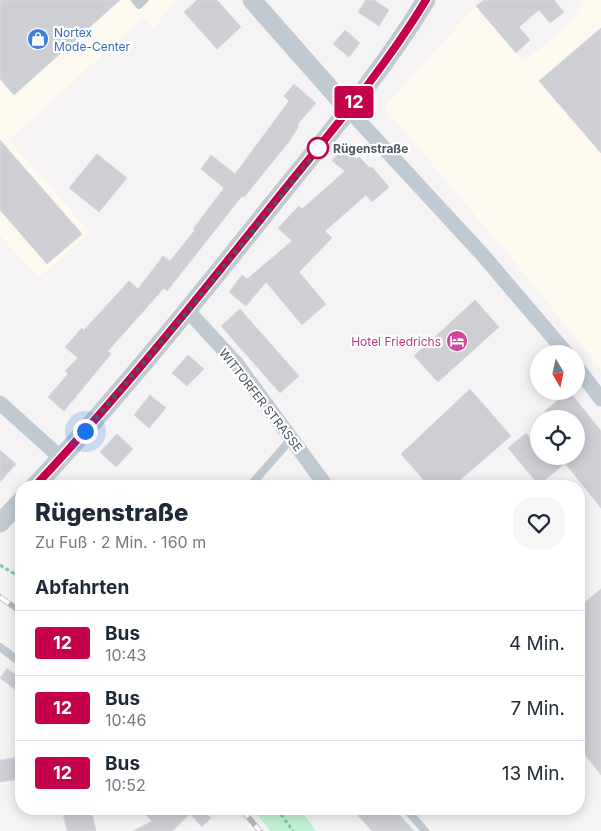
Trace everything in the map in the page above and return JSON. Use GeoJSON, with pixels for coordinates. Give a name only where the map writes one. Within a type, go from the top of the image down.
{"type":"FeatureCollection","features":[{"type":"Feature","properties":{"kind":"street"},"geometry":{"type":"LineString","coordinates":[[252,0],[348,109],[481,253],[559,345]]}},
{"type":"Feature","properties":{"kind":"street"},"geometry":{"type":"LineString","coordinates":[[41,480],[188,311],[402,40],[426,0]]}},
{"type":"Feature","properties":{"kind":"street","name":"WITTORFER STRASSE"},"geometry":{"type":"LineString","coordinates":[[188,311],[236,363],[322,480]]}},
{"type":"Feature","properties":{"kind":"street"},"geometry":{"type":"LineString","coordinates":[[585,378],[601,399]]}},
{"type":"Feature","properties":{"kind":"street"},"geometry":{"type":"LineString","coordinates":[[0,403],[61,458]]}},
{"type":"Feature","properties":{"kind":"street"},"geometry":{"type":"LineString","coordinates":[[0,524],[15,508]]}},
{"type":"Feature","properties":{"kind":"lane"},"geometry":{"type":"LineString","coordinates":[[135,0],[139,4],[144,0]]}},
{"type":"Feature","properties":{"kind":"lane"},"geometry":{"type":"LineString","coordinates":[[255,480],[292,438]]}},
{"type":"Feature","properties":{"kind":"lane"},"geometry":{"type":"LineString","coordinates":[[0,648],[15,659]]}},
{"type":"Feature","properties":{"kind":"lane"},"geometry":{"type":"LineString","coordinates":[[411,815],[425,831]]}},
{"type":"Feature","properties":{"kind":"path"},"geometry":{"type":"LineString","coordinates":[[0,565],[15,574]]}},
{"type":"Feature","properties":{"kind":"path"},"geometry":{"type":"LineString","coordinates":[[281,815],[293,831]]}},
{"type":"Feature","properties":{"kind":"shaded area"},"geometry":{"type":"Polygon","coordinates":[[[0,0],[177,0],[153,29],[143,18],[9,140],[91,233],[39,277],[0,236],[0,0]]]}},
{"type":"Feature","properties":{"kind":"shaded area"},"geometry":{"type":"Polygon","coordinates":[[[583,0],[601,0],[601,370],[585,350],[585,345],[581,345],[523,272],[384,107],[476,6],[524,62],[572,22],[583,0]]]}},
{"type":"Feature","properties":{"kind":"green space"},"geometry":{"type":"Polygon","coordinates":[[[258,815],[304,815],[316,831],[270,831],[258,815]]]}},
{"type":"Feature","properties":{"kind":"building","name":"Nortex Mode-Center"},"geometry":{"type":"Polygon","coordinates":[[[0,0],[120,0],[14,95],[0,79],[0,0]]]}},
{"type":"Feature","properties":{"kind":"building"},"geometry":{"type":"Polygon","coordinates":[[[197,0],[217,0],[241,27],[217,49],[184,12],[197,0]]]}},
{"type":"Feature","properties":{"kind":"building"},"geometry":{"type":"Polygon","coordinates":[[[366,0],[374,0],[389,10],[379,26],[358,12],[366,0]]]}},
{"type":"Feature","properties":{"kind":"building"},"geometry":{"type":"Polygon","coordinates":[[[484,0],[554,0],[564,12],[550,23],[539,10],[519,27],[530,40],[516,53],[476,6],[484,0]]]}},
{"type":"Feature","properties":{"kind":"building"},"geometry":{"type":"Polygon","coordinates":[[[601,28],[601,153],[539,81],[601,28]]]}},
{"type":"Feature","properties":{"kind":"building"},"geometry":{"type":"Polygon","coordinates":[[[345,30],[360,43],[349,57],[333,44],[345,30]]]}},
{"type":"Feature","properties":{"kind":"building"},"geometry":{"type":"Polygon","coordinates":[[[294,84],[316,103],[297,125],[299,126],[288,143],[244,197],[242,196],[167,291],[164,288],[108,351],[111,354],[64,411],[48,397],[68,374],[65,371],[78,358],[65,347],[82,328],[84,330],[129,281],[138,289],[163,256],[170,261],[195,230],[193,229],[224,188],[201,169],[211,155],[235,174],[289,101],[284,96],[294,84]]]}},
{"type":"Feature","properties":{"kind":"building"},"geometry":{"type":"Polygon","coordinates":[[[0,140],[82,234],[47,264],[0,210],[0,140]]]}},
{"type":"Feature","properties":{"kind":"building"},"geometry":{"type":"Polygon","coordinates":[[[343,148],[357,159],[359,157],[370,168],[372,167],[389,187],[372,202],[366,195],[325,231],[332,238],[299,272],[326,304],[302,325],[266,282],[246,306],[229,292],[242,275],[247,279],[292,241],[278,228],[299,206],[302,209],[345,171],[332,161],[343,148]]]}},
{"type":"Feature","properties":{"kind":"building"},"geometry":{"type":"Polygon","coordinates":[[[97,154],[127,178],[99,212],[69,188],[97,154]]]}},
{"type":"Feature","properties":{"kind":"building","name":"Hotel Friedrichs"},"geometry":{"type":"Polygon","coordinates":[[[475,300],[499,327],[438,382],[414,356],[475,300]]]}},
{"type":"Feature","properties":{"kind":"building"},"geometry":{"type":"Polygon","coordinates":[[[240,309],[299,376],[280,393],[221,326],[240,309]]]}},
{"type":"Feature","properties":{"kind":"building"},"geometry":{"type":"Polygon","coordinates":[[[188,355],[204,369],[187,386],[172,373],[188,355]]]}},
{"type":"Feature","properties":{"kind":"building"},"geometry":{"type":"Polygon","coordinates":[[[470,389],[511,436],[460,480],[424,480],[401,454],[470,389]]]}},
{"type":"Feature","properties":{"kind":"building"},"geometry":{"type":"Polygon","coordinates":[[[150,395],[166,408],[149,428],[134,415],[150,395]]]}},
{"type":"Feature","properties":{"kind":"building"},"geometry":{"type":"Polygon","coordinates":[[[558,400],[576,400],[584,410],[546,410],[558,400]]]}},
{"type":"Feature","properties":{"kind":"building"},"geometry":{"type":"Polygon","coordinates":[[[585,411],[601,431],[601,508],[585,488],[585,480],[579,480],[567,465],[585,465],[585,411]]]}},
{"type":"Feature","properties":{"kind":"building"},"geometry":{"type":"Polygon","coordinates":[[[526,433],[530,438],[530,465],[563,465],[545,480],[535,480],[508,448],[526,433]]]}},
{"type":"Feature","properties":{"kind":"building"},"geometry":{"type":"Polygon","coordinates":[[[117,434],[133,449],[116,467],[100,452],[117,434]]]}},
{"type":"Feature","properties":{"kind":"building"},"geometry":{"type":"Polygon","coordinates":[[[0,450],[16,464],[0,482],[0,450]]]}},
{"type":"Feature","properties":{"kind":"building"},"geometry":{"type":"Polygon","coordinates":[[[601,589],[601,775],[585,755],[585,602],[601,589]]]}},
{"type":"Feature","properties":{"kind":"building"},"geometry":{"type":"Polygon","coordinates":[[[7,668],[15,674],[15,689],[0,678],[7,668]]]}},
{"type":"Feature","properties":{"kind":"building"},"geometry":{"type":"Polygon","coordinates":[[[15,758],[15,780],[0,782],[0,760],[15,758]]]}},
{"type":"Feature","properties":{"kind":"building"},"geometry":{"type":"Polygon","coordinates":[[[63,815],[92,815],[96,831],[67,831],[63,815]]]}},
{"type":"Feature","properties":{"kind":"building"},"geometry":{"type":"Polygon","coordinates":[[[146,815],[189,815],[172,831],[133,831],[152,821],[146,815]]]}},
{"type":"Feature","properties":{"kind":"building"},"geometry":{"type":"Polygon","coordinates":[[[191,815],[208,815],[211,818],[202,827],[191,815]]]}},
{"type":"Feature","properties":{"kind":"building"},"geometry":{"type":"Polygon","coordinates":[[[357,815],[399,815],[414,831],[372,831],[357,815]]]}},
{"type":"Feature","properties":{"kind":"railway"},"geometry":{"type":"LineString","coordinates":[[0,597],[15,608]]}},
{"type":"Feature","properties":{"kind":"railway"},"geometry":{"type":"LineString","coordinates":[[246,815],[260,831]]}},
{"type":"Feature","properties":{"kind":"bus line","name":"12"},"geometry":{"type":"LineString","coordinates":[[41,480],[144,364],[321,146],[402,40],[426,0]]}},
{"type":"Feature","properties":{"kind":"place","name":"Nortex Mode-Center"},"geometry":{"type":"Point","coordinates":[38,39]}},
{"type":"Feature","properties":{"kind":"place","name":"Rügenstraße"},"geometry":{"type":"Point","coordinates":[318,148]}},
{"type":"Feature","properties":{"kind":"place","name":"Hotel Friedrichs"},"geometry":{"type":"Point","coordinates":[457,341]}},
{"type":"Feature","properties":{"kind":"route"},"geometry":{"type":"LineString","coordinates":[[85,431],[188,311],[321,146],[318,148]]}}]}
